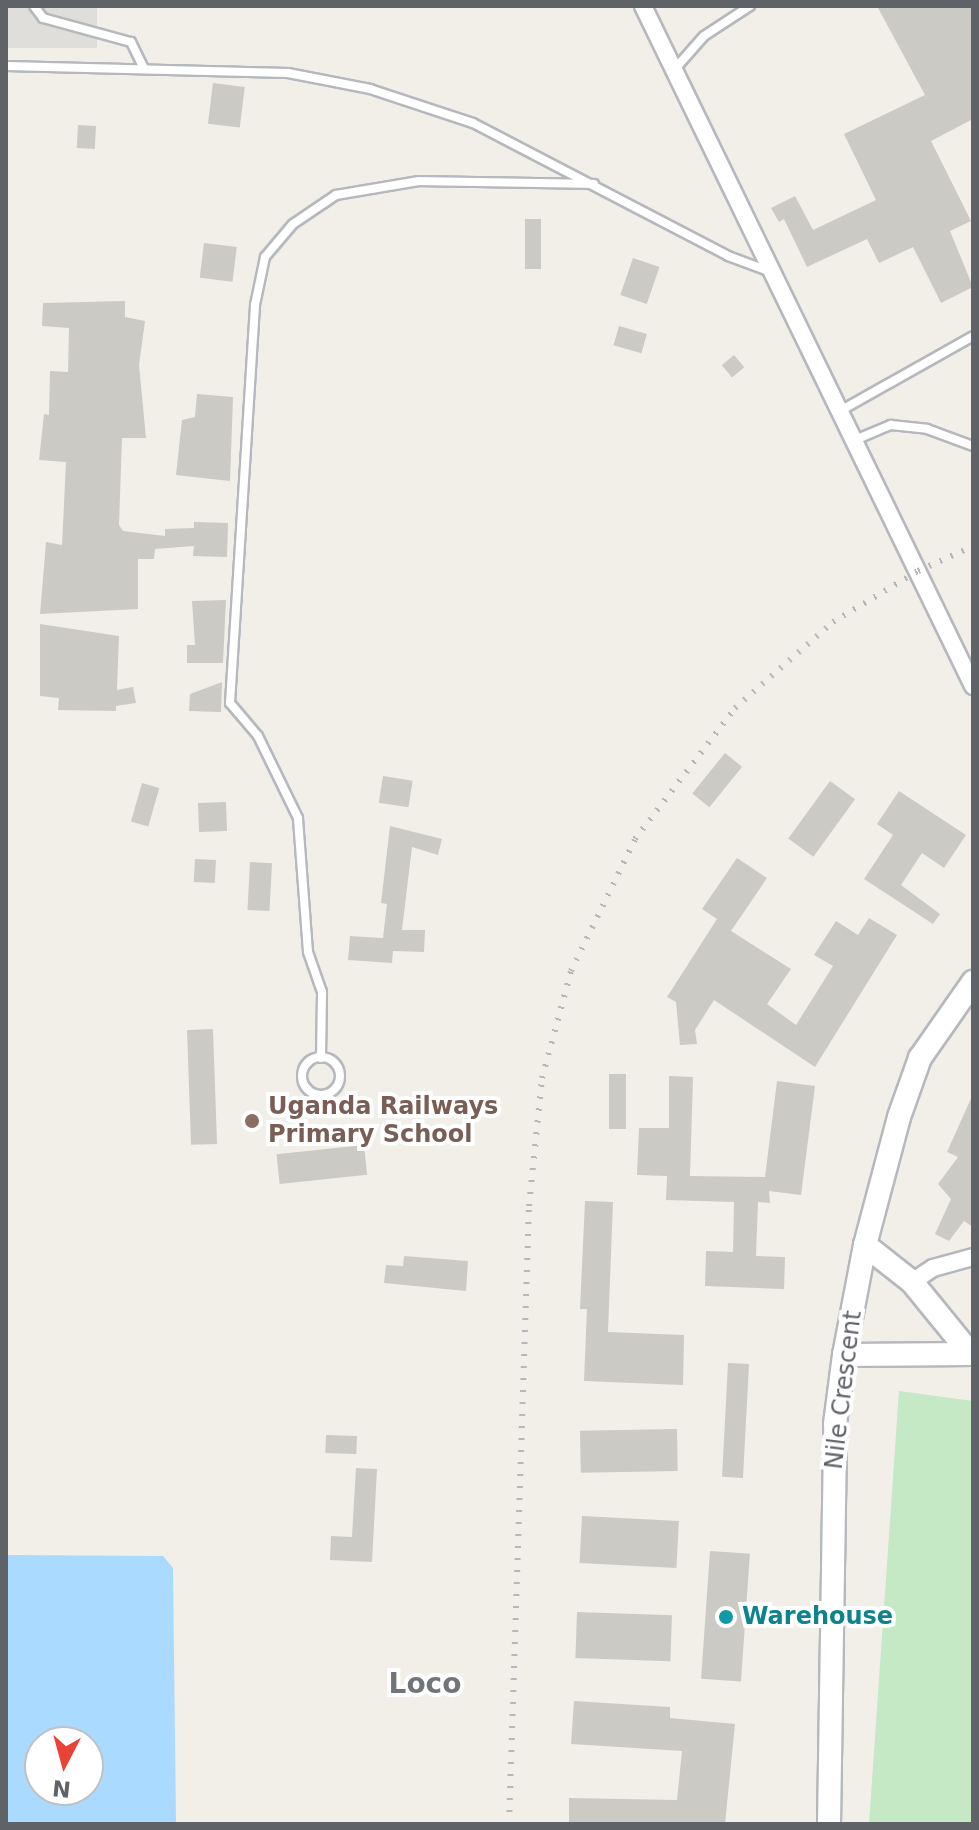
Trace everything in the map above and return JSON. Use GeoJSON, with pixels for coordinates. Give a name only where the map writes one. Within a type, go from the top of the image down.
{"type":"FeatureCollection","features":[{"type":"Feature","properties":{"kind":"street"},"geometry":{"type":"LineString","coordinates":[[643,6],[973,686]]}},
{"type":"Feature","properties":{"kind":"street","name":"Nile Crescent"},"geometry":{"type":"LineString","coordinates":[[829,1824],[835,1424],[844,1355],[865,1245],[920,1058],[973,982]]}},
{"type":"Feature","properties":{"kind":"street"},"geometry":{"type":"LineString","coordinates":[[865,1245],[912,1282],[971,1354]]}},
{"type":"Feature","properties":{"kind":"street"},"geometry":{"type":"LineString","coordinates":[[912,1282],[933,1268],[973,1257]]}},
{"type":"Feature","properties":{"kind":"street"},"geometry":{"type":"LineString","coordinates":[[844,1355],[971,1354]]}},
{"type":"Feature","properties":{"kind":"lane"},"geometry":{"type":"LineString","coordinates":[[34,6],[43,18],[131,42],[144,69]]}},
{"type":"Feature","properties":{"kind":"lane"},"geometry":{"type":"LineString","coordinates":[[674,70],[704,36],[750,6]]}},
{"type":"Feature","properties":{"kind":"lane"},"geometry":{"type":"LineString","coordinates":[[6,66],[288,73],[370,89],[473,123],[728,256],[772,272]]}},
{"type":"Feature","properties":{"kind":"lane"},"geometry":{"type":"LineString","coordinates":[[321,1058],[322,992],[308,952],[298,818],[258,736],[230,703],[255,305],[265,257],[293,224],[336,195],[419,181],[594,184]]}},
{"type":"Feature","properties":{"kind":"lane"},"geometry":{"type":"LineString","coordinates":[[839,411],[973,336]]}},
{"type":"Feature","properties":{"kind":"lane"},"geometry":{"type":"LineString","coordinates":[[854,441],[891,425],[927,429],[973,446]]}},
{"type":"Feature","properties":{"kind":"lane"},"geometry":{"type":"LineString","coordinates":[[321,1058],[342,1066],[343,1078],[336,1090],[320,1094],[309,1090],[299,1071],[321,1058]]}},
{"type":"Feature","properties":{"kind":"shaded area"},"geometry":{"type":"Polygon","coordinates":[[[6,6],[97,6],[97,48],[6,48],[6,6]]]}},
{"type":"Feature","properties":{"kind":"green space"},"geometry":{"type":"Polygon","coordinates":[[[899,1391],[973,1401],[973,1824],[869,1824],[899,1391]]]}},
{"type":"Feature","properties":{"kind":"water"},"geometry":{"type":"Polygon","coordinates":[[[6,1555],[163,1556],[173,1568],[176,1824],[6,1824],[6,1555]]]}},
{"type":"Feature","properties":{"kind":"building"},"geometry":{"type":"Polygon","coordinates":[[[877,6],[973,6],[973,119],[931,141],[971,221],[950,231],[973,287],[941,303],[913,247],[879,263],[867,239],[807,267],[784,219],[779,222],[771,208],[795,196],[813,230],[876,200],[844,134],[925,95],[877,6]]]}},
{"type":"Feature","properties":{"kind":"building"},"geometry":{"type":"Polygon","coordinates":[[[213,83],[245,87],[240,128],[208,124],[213,83]]]}},
{"type":"Feature","properties":{"kind":"building"},"geometry":{"type":"Polygon","coordinates":[[[78,125],[96,126],[95,149],[77,148],[78,125]]]}},
{"type":"Feature","properties":{"kind":"building"},"geometry":{"type":"Polygon","coordinates":[[[525,219],[541,219],[541,269],[525,269],[525,219]]]}},
{"type":"Feature","properties":{"kind":"building"},"geometry":{"type":"Polygon","coordinates":[[[204,243],[237,247],[232,282],[200,278],[204,243]]]}},
{"type":"Feature","properties":{"kind":"building"},"geometry":{"type":"Polygon","coordinates":[[[633,258],[659,267],[647,304],[620,295],[633,258]]]}},
{"type":"Feature","properties":{"kind":"building"},"geometry":{"type":"Polygon","coordinates":[[[125,301],[125,317],[145,321],[139,365],[146,438],[122,438],[119,525],[123,531],[165,536],[165,529],[194,528],[194,522],[228,523],[227,557],[193,556],[194,546],[155,549],[154,559],[138,559],[138,609],[40,614],[46,542],[62,545],[66,462],[39,460],[44,414],[49,415],[50,371],[68,372],[69,328],[42,326],[43,303],[125,301]]]}},
{"type":"Feature","properties":{"kind":"building"},"geometry":{"type":"Polygon","coordinates":[[[619,326],[647,334],[641,353],[613,345],[619,326]]]}},
{"type":"Feature","properties":{"kind":"building"},"geometry":{"type":"Polygon","coordinates":[[[734,355],[744,367],[732,378],[722,365],[734,355]]]}},
{"type":"Feature","properties":{"kind":"building"},"geometry":{"type":"Polygon","coordinates":[[[197,394],[233,397],[230,481],[176,475],[182,420],[195,417],[197,394]]]}},
{"type":"Feature","properties":{"kind":"building"},"geometry":{"type":"Polygon","coordinates":[[[226,600],[223,663],[187,663],[187,645],[195,645],[192,601],[226,600]]]}},
{"type":"Feature","properties":{"kind":"building"},"geometry":{"type":"Polygon","coordinates":[[[40,624],[119,636],[117,690],[133,687],[136,703],[116,706],[116,711],[58,710],[59,698],[40,696],[40,624]]]}},
{"type":"Feature","properties":{"kind":"building"},"geometry":{"type":"Polygon","coordinates":[[[222,682],[221,712],[189,711],[190,694],[222,682]]]}},
{"type":"Feature","properties":{"kind":"building"},"geometry":{"type":"Polygon","coordinates":[[[725,753],[742,767],[709,807],[692,793],[725,753]]]}},
{"type":"Feature","properties":{"kind":"building"},"geometry":{"type":"Polygon","coordinates":[[[383,776],[413,781],[408,807],[379,803],[383,776]]]}},
{"type":"Feature","properties":{"kind":"building"},"geometry":{"type":"Polygon","coordinates":[[[830,781],[855,799],[813,857],[788,838],[830,781]]]}},
{"type":"Feature","properties":{"kind":"building"},"geometry":{"type":"Polygon","coordinates":[[[142,783],[159,788],[148,826],[131,821],[142,783]]]}},
{"type":"Feature","properties":{"kind":"building"},"geometry":{"type":"Polygon","coordinates":[[[899,791],[966,835],[944,868],[922,853],[901,885],[940,914],[933,924],[864,879],[893,835],[877,824],[899,791]]]}},
{"type":"Feature","properties":{"kind":"building"},"geometry":{"type":"Polygon","coordinates":[[[226,802],[227,831],[199,832],[198,803],[226,802]]]}},
{"type":"Feature","properties":{"kind":"building"},"geometry":{"type":"Polygon","coordinates":[[[390,826],[442,839],[438,855],[412,847],[402,930],[425,930],[424,952],[393,951],[392,963],[348,960],[350,936],[383,938],[387,904],[381,903],[390,826]]]}},
{"type":"Feature","properties":{"kind":"building"},"geometry":{"type":"Polygon","coordinates":[[[737,858],[767,878],[731,931],[791,969],[767,1004],[796,1025],[833,966],[814,955],[836,921],[858,935],[869,918],[897,935],[815,1067],[714,1000],[695,1030],[697,1044],[680,1045],[676,1002],[667,997],[717,919],[702,909],[737,858]]]}},
{"type":"Feature","properties":{"kind":"building"},"geometry":{"type":"Polygon","coordinates":[[[195,859],[216,860],[215,883],[194,882],[195,859]]]}},
{"type":"Feature","properties":{"kind":"building"},"geometry":{"type":"Polygon","coordinates":[[[250,862],[272,863],[269,911],[247,910],[250,862]]]}},
{"type":"Feature","properties":{"kind":"building"},"geometry":{"type":"Polygon","coordinates":[[[213,1029],[217,1144],[191,1145],[187,1030],[213,1029]]]}},
{"type":"Feature","properties":{"kind":"building"},"geometry":{"type":"Polygon","coordinates":[[[609,1074],[626,1074],[626,1129],[609,1129],[609,1074]]]}},
{"type":"Feature","properties":{"kind":"building"},"geometry":{"type":"Polygon","coordinates":[[[669,1076],[693,1077],[690,1176],[765,1177],[777,1081],[815,1086],[801,1195],[769,1191],[770,1203],[758,1202],[756,1256],[785,1257],[784,1289],[705,1286],[706,1251],[733,1252],[734,1202],[666,1200],[667,1176],[637,1175],[639,1128],[669,1128],[669,1076]]]}},
{"type":"Feature","properties":{"kind":"building"},"geometry":{"type":"Polygon","coordinates":[[[973,1094],[973,1227],[964,1221],[949,1241],[935,1234],[951,1199],[938,1184],[958,1157],[947,1152],[973,1094]]]}},
{"type":"Feature","properties":{"kind":"building"},"geometry":{"type":"Polygon","coordinates":[[[364,1145],[367,1175],[280,1184],[276,1154],[364,1145]]]}},
{"type":"Feature","properties":{"kind":"building"},"geometry":{"type":"Polygon","coordinates":[[[585,1201],[613,1202],[608,1332],[684,1335],[683,1385],[584,1381],[587,1309],[580,1309],[585,1201]]]}},
{"type":"Feature","properties":{"kind":"building"},"geometry":{"type":"Polygon","coordinates":[[[404,1256],[468,1261],[466,1291],[384,1283],[386,1265],[403,1266],[404,1256]]]}},
{"type":"Feature","properties":{"kind":"building"},"geometry":{"type":"Polygon","coordinates":[[[728,1363],[749,1364],[743,1478],[722,1477],[728,1363]]]}},
{"type":"Feature","properties":{"kind":"building"},"geometry":{"type":"Polygon","coordinates":[[[677,1429],[678,1471],[581,1473],[580,1431],[677,1429]]]}},
{"type":"Feature","properties":{"kind":"building"},"geometry":{"type":"Polygon","coordinates":[[[326,1435],[357,1436],[356,1454],[325,1453],[326,1435]]]}},
{"type":"Feature","properties":{"kind":"building"},"geometry":{"type":"Polygon","coordinates":[[[356,1468],[377,1469],[372,1562],[330,1560],[331,1536],[352,1537],[356,1468]]]}},
{"type":"Feature","properties":{"kind":"building"},"geometry":{"type":"Polygon","coordinates":[[[582,1516],[679,1521],[676,1568],[580,1563],[582,1516]]]}},
{"type":"Feature","properties":{"kind":"building","name":"Warehouse"},"geometry":{"type":"Polygon","coordinates":[[[710,1551],[750,1554],[741,1681],[701,1679],[710,1551]]]}},
{"type":"Feature","properties":{"kind":"building"},"geometry":{"type":"Polygon","coordinates":[[[577,1612],[672,1615],[670,1661],[575,1658],[577,1612]]]}},
{"type":"Feature","properties":{"kind":"building"},"geometry":{"type":"Polygon","coordinates":[[[574,1701],[670,1707],[670,1718],[735,1724],[725,1824],[569,1824],[569,1798],[677,1800],[682,1751],[571,1744],[574,1701]]]}},
{"type":"Feature","properties":{"kind":"railway"},"geometry":{"type":"LineString","coordinates":[[509,1824],[529,1206],[542,1078],[571,971],[635,839],[735,708],[833,622],[918,571],[973,546]]}},
{"type":"Feature","properties":{"kind":"place","name":"Uganda Railways Primary School"},"geometry":{"type":"Point","coordinates":[252,1121]}},
{"type":"Feature","properties":{"kind":"place","name":"Warehouse"},"geometry":{"type":"Point","coordinates":[726,1617]}},
{"type":"Feature","properties":{"kind":"district","name":"Loco"},"geometry":{"type":"Point","coordinates":[425,1684]}}]}
